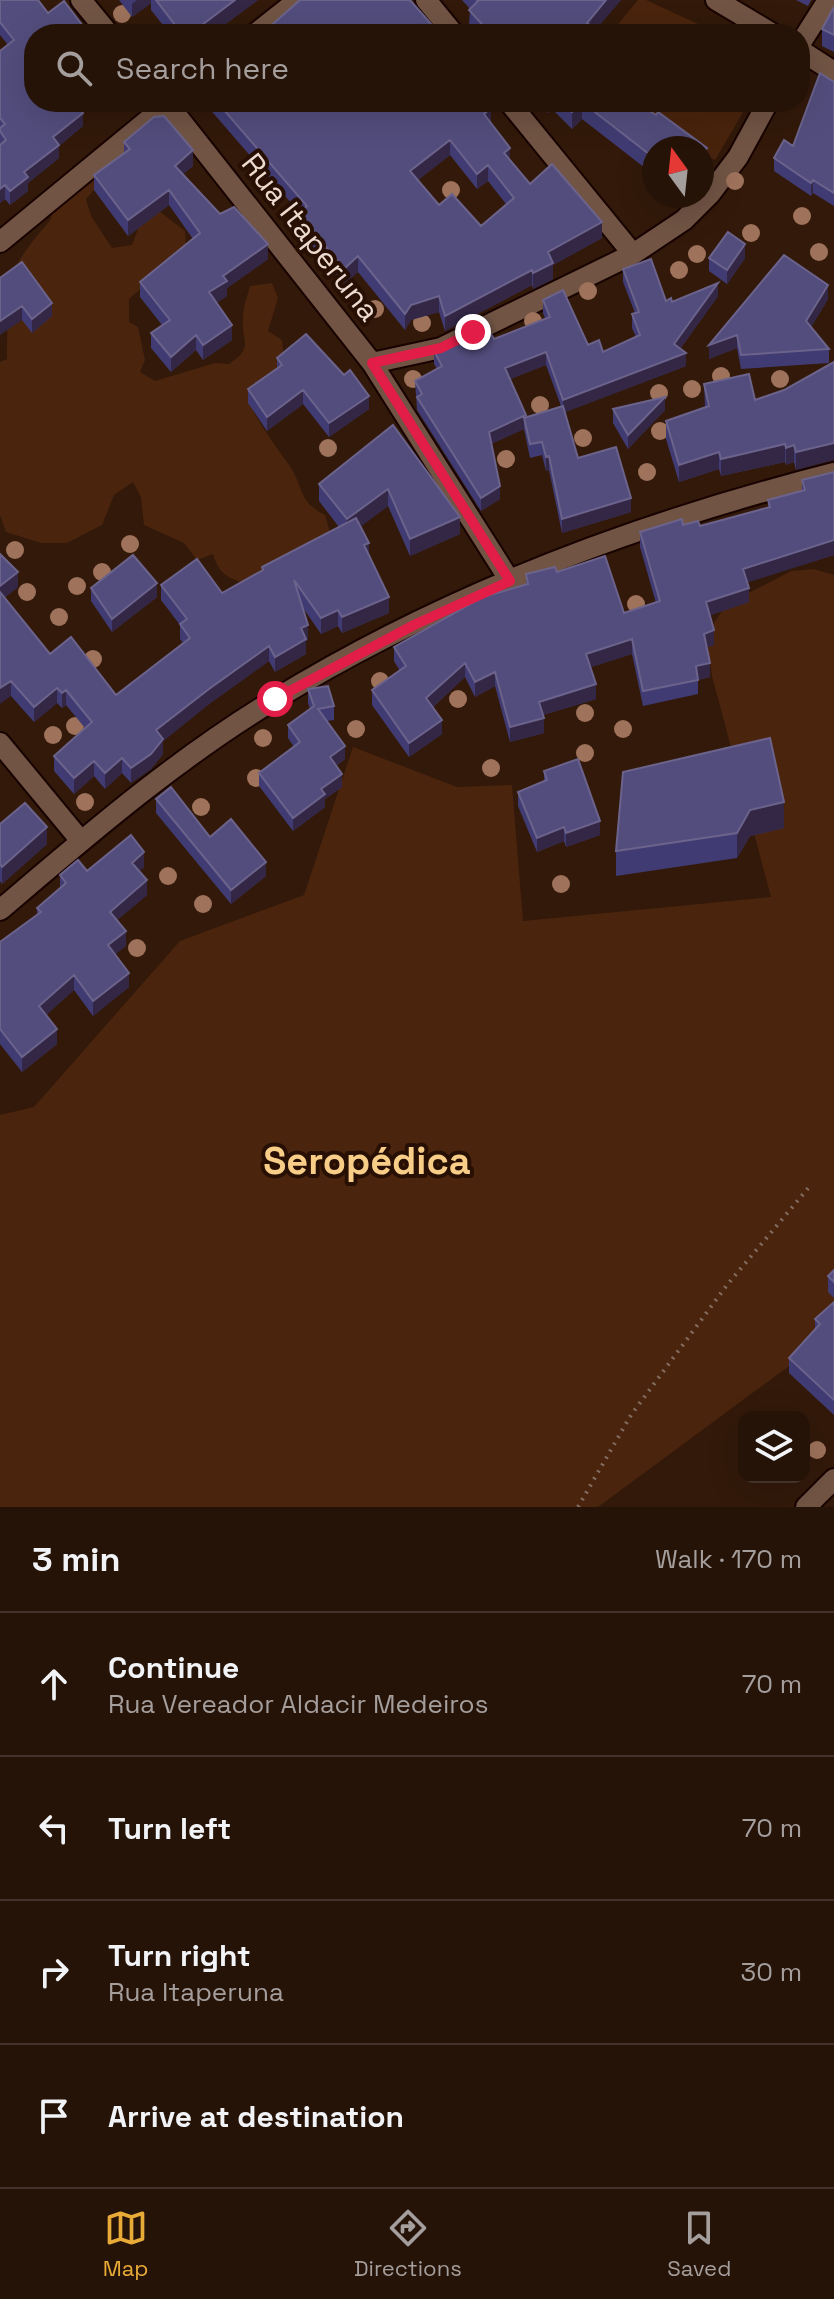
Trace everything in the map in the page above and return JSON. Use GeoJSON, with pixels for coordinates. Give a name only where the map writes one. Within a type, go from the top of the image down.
{"type":"FeatureCollection","features":[{"type":"Feature","properties":{"kind":"street"},"geometry":{"type":"LineString","coordinates":[[81,0],[101,24]]}},
{"type":"Feature","properties":{"kind":"street"},"geometry":{"type":"LineString","coordinates":[[268,24],[298,0]]}},
{"type":"Feature","properties":{"kind":"street"},"geometry":{"type":"LineString","coordinates":[[426,0],[446,24]]}},
{"type":"Feature","properties":{"kind":"street"},"geometry":{"type":"LineString","coordinates":[[716,0],[756,24]]}},
{"type":"Feature","properties":{"kind":"street"},"geometry":{"type":"LineString","coordinates":[[810,28],[828,0]]}},
{"type":"Feature","properties":{"kind":"street"},"geometry":{"type":"LineString","coordinates":[[810,56],[834,72]]}},
{"type":"Feature","properties":{"kind":"street"},"geometry":{"type":"LineString","coordinates":[[0,242],[157,112]]}},
{"type":"Feature","properties":{"kind":"street","name":"Rua Itaperuna"},"geometry":{"type":"LineString","coordinates":[[175,112],[372,363],[441,348],[633,254],[684,220],[710,194],[738,157],[763,112]]}},
{"type":"Feature","properties":{"kind":"street"},"geometry":{"type":"LineString","coordinates":[[517,112],[633,254]]}},
{"type":"Feature","properties":{"kind":"street"},"geometry":{"type":"LineString","coordinates":[[372,363],[510,581]]}},
{"type":"Feature","properties":{"kind":"street"},"geometry":{"type":"LineString","coordinates":[[0,910],[81,841],[224,731],[275,699],[414,625],[510,581],[716,505],[834,473]]}},
{"type":"Feature","properties":{"kind":"street"},"geometry":{"type":"LineString","coordinates":[[0,743],[81,841]]}},
{"type":"Feature","properties":{"kind":"street"},"geometry":{"type":"LineString","coordinates":[[806,1507],[834,1479]]}},
{"type":"Feature","properties":{"kind":"path"},"geometry":{"type":"LineString","coordinates":[[578,1507],[631,1415],[727,1285],[810,1186]]}},
{"type":"Feature","properties":{"kind":"shaded area"},"geometry":{"type":"Polygon","coordinates":[[[638,0],[646,0],[698,24],[618,24],[638,0]]]}},
{"type":"Feature","properties":{"kind":"shaded area"},"geometry":{"type":"Polygon","coordinates":[[[629,112],[743,112],[715,160],[714,136],[678,136],[629,112]]]}},
{"type":"Feature","properties":{"kind":"shaded area"},"geometry":{"type":"Polygon","coordinates":[[[116,165],[86,199],[91,216],[112,248],[132,245],[141,221],[159,211],[185,231],[186,249],[129,299],[129,322],[138,327],[145,360],[140,372],[155,381],[215,363],[229,364],[244,348],[243,315],[250,286],[272,283],[278,298],[268,331],[282,340],[284,359],[258,388],[253,411],[294,473],[305,499],[325,515],[330,532],[249,584],[226,575],[218,567],[213,554],[197,560],[184,543],[144,525],[141,497],[133,482],[114,495],[102,525],[67,543],[41,543],[6,532],[0,515],[0,362],[7,359],[8,295],[15,269],[51,219],[53,204],[81,182],[116,165]]]}},
{"type":"Feature","properties":{"kind":"shaded area"},"geometry":{"type":"Polygon","coordinates":[[[814,569],[834,575],[834,1333],[598,1507],[0,1507],[0,1115],[34,1107],[180,941],[304,895],[353,747],[457,787],[512,785],[523,921],[771,897],[712,676],[706,635],[726,605],[791,571],[814,569]]]}},
{"type":"Feature","properties":{"kind":"building"},"geometry":{"type":"Polygon","coordinates":[[[0,0],[38,0],[48,13],[64,1],[81,24],[24,24],[24,112],[83,113],[53,137],[59,145],[24,172],[28,177],[10,191],[5,185],[0,189],[0,145],[6,140],[0,131],[5,124],[0,118],[0,51],[14,40],[0,22],[0,0]]]}},
{"type":"Feature","properties":{"kind":"building"},"geometry":{"type":"Polygon","coordinates":[[[156,0],[235,0],[203,24],[174,24],[156,0]]]}},
{"type":"Feature","properties":{"kind":"building"},"geometry":{"type":"Polygon","coordinates":[[[300,0],[410,0],[431,24],[273,24],[300,0]]]}},
{"type":"Feature","properties":{"kind":"building"},"geometry":{"type":"Polygon","coordinates":[[[606,0],[588,24],[482,24],[469,10],[478,1],[606,0]]]}},
{"type":"Feature","properties":{"kind":"building"},"geometry":{"type":"Polygon","coordinates":[[[834,7],[834,35],[822,29],[834,7]]]}},
{"type":"Feature","properties":{"kind":"building"},"geometry":{"type":"Polygon","coordinates":[[[820,73],[834,82],[834,193],[813,180],[811,183],[774,158],[784,140],[793,146],[806,112],[810,112],[810,100],[820,73]]]}},
{"type":"Feature","properties":{"kind":"building"},"geometry":{"type":"Polygon","coordinates":[[[226,112],[486,112],[484,114],[510,148],[504,153],[530,184],[552,164],[602,222],[548,252],[553,263],[533,273],[532,270],[445,316],[439,296],[411,305],[405,314],[358,256],[344,269],[298,213],[307,206],[226,112]],[[450,140],[410,171],[439,205],[452,194],[481,226],[514,198],[488,165],[477,174],[450,140]]]}},
{"type":"Feature","properties":{"kind":"building"},"geometry":{"type":"Polygon","coordinates":[[[595,112],[651,112],[656,115],[658,112],[691,136],[642,136],[642,149],[595,112]]]}},
{"type":"Feature","properties":{"kind":"building"},"geometry":{"type":"Polygon","coordinates":[[[164,116],[193,150],[175,166],[220,214],[234,207],[268,244],[223,276],[227,281],[209,292],[232,325],[203,345],[196,335],[171,357],[151,333],[170,320],[140,282],[200,233],[169,190],[128,220],[94,175],[130,149],[124,142],[154,117],[164,116]]]}},
{"type":"Feature","properties":{"kind":"building"},"geometry":{"type":"Polygon","coordinates":[[[728,232],[745,244],[727,270],[709,258],[728,232]]]}},
{"type":"Feature","properties":{"kind":"building"},"geometry":{"type":"Polygon","coordinates":[[[784,255],[828,285],[806,321],[829,349],[741,355],[737,335],[709,345],[784,255]]]}},
{"type":"Feature","properties":{"kind":"building"},"geometry":{"type":"Polygon","coordinates":[[[651,259],[666,301],[671,298],[672,302],[718,283],[674,344],[686,353],[563,400],[546,352],[505,368],[526,415],[489,432],[500,486],[481,498],[417,397],[422,394],[415,381],[442,366],[434,351],[487,327],[494,339],[550,317],[543,300],[563,290],[588,345],[599,340],[603,352],[640,335],[632,314],[639,312],[623,269],[651,259]]]}},
{"type":"Feature","properties":{"kind":"building"},"geometry":{"type":"Polygon","coordinates":[[[22,262],[52,303],[32,319],[22,306],[0,321],[0,278],[22,262]]]}},
{"type":"Feature","properties":{"kind":"building"},"geometry":{"type":"Polygon","coordinates":[[[306,334],[344,375],[350,370],[369,396],[329,423],[303,390],[267,417],[248,389],[282,365],[277,358],[306,334]]]}},
{"type":"Feature","properties":{"kind":"building"},"geometry":{"type":"Polygon","coordinates":[[[834,362],[834,443],[796,452],[794,445],[786,448],[785,444],[721,459],[719,452],[679,465],[666,421],[709,406],[704,384],[749,374],[755,400],[784,390],[834,362]]]}},
{"type":"Feature","properties":{"kind":"building"},"geometry":{"type":"Polygon","coordinates":[[[665,397],[628,435],[613,409],[665,397]]]}},
{"type":"Feature","properties":{"kind":"building"},"geometry":{"type":"Polygon","coordinates":[[[563,406],[578,458],[616,447],[631,498],[562,519],[549,456],[546,457],[542,442],[530,444],[524,418],[563,406]]]}},
{"type":"Feature","properties":{"kind":"building"},"geometry":{"type":"Polygon","coordinates":[[[393,425],[460,517],[410,539],[388,489],[347,519],[319,484],[393,425]]]}},
{"type":"Feature","properties":{"kind":"building"},"geometry":{"type":"Polygon","coordinates":[[[834,472],[834,540],[743,569],[749,588],[706,602],[714,630],[704,634],[710,663],[696,666],[698,680],[643,691],[632,639],[586,654],[596,684],[539,702],[544,718],[510,727],[495,672],[475,682],[465,663],[426,698],[442,720],[409,743],[372,690],[406,666],[394,647],[483,597],[528,584],[526,574],[555,567],[557,572],[605,556],[624,613],[660,601],[640,532],[682,519],[683,525],[698,521],[700,526],[770,507],[768,500],[805,490],[802,480],[834,472]]]}},
{"type":"Feature","properties":{"kind":"building"},"geometry":{"type":"Polygon","coordinates":[[[356,518],[369,543],[364,545],[389,597],[342,617],[338,610],[321,618],[294,580],[308,625],[301,628],[306,639],[275,657],[269,646],[209,689],[156,730],[163,739],[151,754],[131,768],[122,758],[105,773],[94,761],[74,778],[54,756],[92,722],[66,690],[62,693],[57,688],[34,707],[11,681],[0,688],[0,592],[50,654],[71,637],[116,695],[190,638],[180,624],[187,619],[161,585],[197,559],[222,593],[263,570],[262,567],[356,518]]]}},
{"type":"Feature","properties":{"kind":"building"},"geometry":{"type":"Polygon","coordinates":[[[0,554],[18,572],[0,586],[0,554]]]}},
{"type":"Feature","properties":{"kind":"building"},"geometry":{"type":"Polygon","coordinates":[[[133,555],[157,583],[112,619],[91,588],[133,555]]]}},
{"type":"Feature","properties":{"kind":"building"},"geometry":{"type":"Polygon","coordinates":[[[328,686],[334,706],[318,709],[345,746],[330,757],[342,774],[321,789],[325,794],[293,818],[259,773],[300,742],[288,725],[314,706],[308,689],[328,686]]]}},
{"type":"Feature","properties":{"kind":"building"},"geometry":{"type":"Polygon","coordinates":[[[770,738],[784,802],[750,810],[737,833],[616,851],[623,772],[770,738]]]}},
{"type":"Feature","properties":{"kind":"building"},"geometry":{"type":"Polygon","coordinates":[[[578,759],[600,821],[566,833],[564,827],[537,838],[518,792],[547,780],[544,771],[578,759]]]}},
{"type":"Feature","properties":{"kind":"building"},"geometry":{"type":"Polygon","coordinates":[[[171,787],[210,837],[231,819],[266,862],[231,890],[156,799],[171,787]]]}},
{"type":"Feature","properties":{"kind":"building"},"geometry":{"type":"Polygon","coordinates":[[[25,803],[47,827],[2,867],[0,824],[25,803]]]}},
{"type":"Feature","properties":{"kind":"building"},"geometry":{"type":"Polygon","coordinates":[[[131,835],[144,852],[132,863],[147,880],[110,912],[126,931],[108,945],[129,973],[93,1001],[74,975],[39,1006],[57,1029],[22,1057],[0,1029],[0,942],[41,912],[37,908],[66,883],[60,875],[78,860],[87,871],[131,835]]]}},
{"type":"Feature","properties":{"kind":"building"},"geometry":{"type":"Polygon","coordinates":[[[834,1302],[834,1400],[789,1358],[820,1324],[815,1319],[834,1302]]]}},
{"type":"Feature","properties":{"kind":"district","name":"Seropédica"},"geometry":{"type":"Point","coordinates":[367,1161]}},
{"type":"Feature","properties":{"kind":"route"},"geometry":{"type":"LineString","coordinates":[[275,699],[414,625],[510,581],[372,363],[441,348],[473,332]]}}]}
